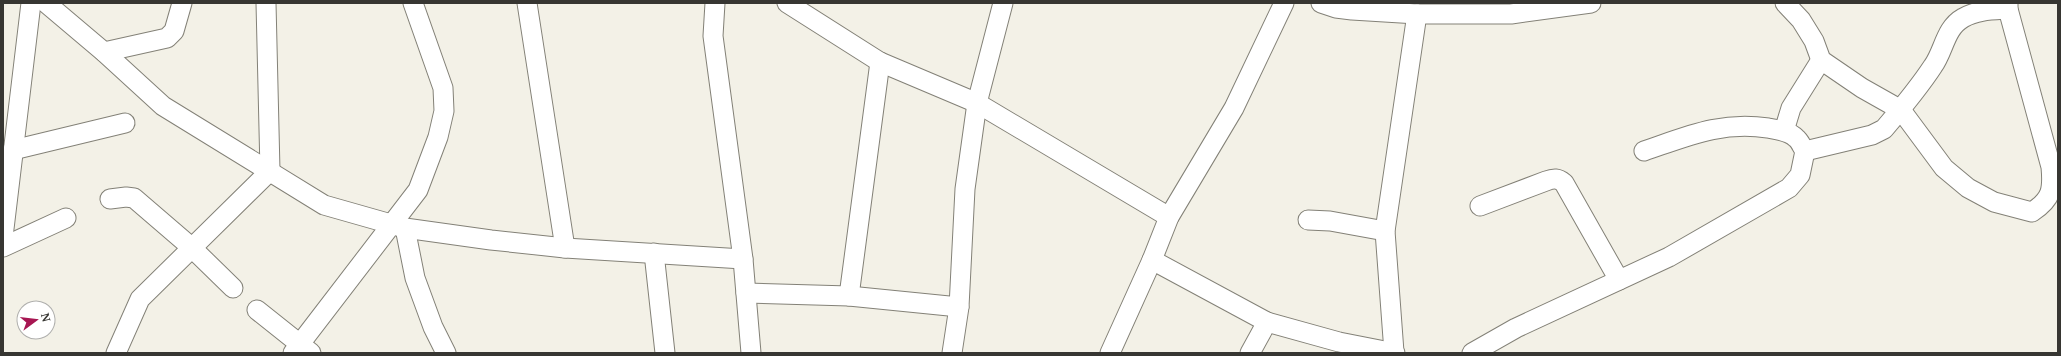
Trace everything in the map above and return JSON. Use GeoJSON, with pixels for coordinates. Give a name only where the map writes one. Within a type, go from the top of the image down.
{"type":"FeatureCollection","features":[{"type":"Feature","properties":{"kind":"street"},"geometry":{"type":"LineString","coordinates":[[3,237],[6,187],[13,150],[31,3]]}},
{"type":"Feature","properties":{"kind":"street"},"geometry":{"type":"LineString","coordinates":[[46,3],[104,52],[163,106],[324,205],[398,227],[565,248],[743,259]]}},
{"type":"Feature","properties":{"kind":"street"},"geometry":{"type":"LineString","coordinates":[[104,52],[167,38],[174,31],[182,3]]}},
{"type":"Feature","properties":{"kind":"street"},"geometry":{"type":"LineString","coordinates":[[116,353],[140,299],[191,247],[270,171],[266,3]]}},
{"type":"Feature","properties":{"kind":"street"},"geometry":{"type":"LineString","coordinates":[[257,310],[302,350],[398,227],[418,190],[438,137],[444,111],[444,88],[413,3]]}},
{"type":"Feature","properties":{"kind":"street"},"geometry":{"type":"LineString","coordinates":[[527,3],[565,248]]}},
{"type":"Feature","properties":{"kind":"street"},"geometry":{"type":"LineString","coordinates":[[715,3],[713,36],[743,259],[751,353]]}},
{"type":"Feature","properties":{"kind":"street"},"geometry":{"type":"LineString","coordinates":[[787,3],[880,62],[977,103],[1169,217]]}},
{"type":"Feature","properties":{"kind":"street"},"geometry":{"type":"LineString","coordinates":[[952,353],[959,307],[965,190],[977,103],[1003,3]]}},
{"type":"Feature","properties":{"kind":"street"},"geometry":{"type":"LineString","coordinates":[[1110,353],[1152,260],[1169,217],[1234,108],[1284,3]]}},
{"type":"Feature","properties":{"kind":"street"},"geometry":{"type":"LineString","coordinates":[[1321,3],[1344,9],[1417,14],[1511,14],[1591,3]]}},
{"type":"Feature","properties":{"kind":"street"},"geometry":{"type":"LineString","coordinates":[[1785,3],[1801,20],[1814,41],[1821,60],[1862,88],[1901,110],[1944,168],[1968,188],[1994,202],[2019,210],[2032,212],[2044,204],[2052,188],[2051,167],[2008,6],[1976,12],[1962,18],[1952,28],[1942,45],[1934,65],[1901,110],[1884,129],[1872,135],[1805,151]]}},
{"type":"Feature","properties":{"kind":"street"},"geometry":{"type":"LineString","coordinates":[[1152,260],[1267,322],[1339,342],[1395,353],[1384,231],[1417,14]]}},
{"type":"Feature","properties":{"kind":"street"},"geometry":{"type":"LineString","coordinates":[[1784,131],[1791,108],[1821,60]]}},
{"type":"Feature","properties":{"kind":"street"},"geometry":{"type":"LineString","coordinates":[[849,296],[880,62]]}},
{"type":"Feature","properties":{"kind":"street"},"geometry":{"type":"LineString","coordinates":[[13,150],[125,123]]}},
{"type":"Feature","properties":{"kind":"street"},"geometry":{"type":"LineString","coordinates":[[1472,353],[1516,328],[1669,257],[1789,188],[1800,175],[1805,151],[1797,138],[1784,131],[1753,126],[1723,126],[1696,133],[1644,151]]}},
{"type":"Feature","properties":{"kind":"street"},"geometry":{"type":"LineString","coordinates":[[1480,206],[1553,178],[1560,179],[1564,183],[1619,280]]}},
{"type":"Feature","properties":{"kind":"street"},"geometry":{"type":"LineString","coordinates":[[110,199],[126,197],[134,198],[191,247],[233,288]]}},
{"type":"Feature","properties":{"kind":"street"},"geometry":{"type":"LineString","coordinates":[[3,247],[66,218]]}},
{"type":"Feature","properties":{"kind":"street"},"geometry":{"type":"LineString","coordinates":[[1308,220],[1330,221],[1384,231]]}},
{"type":"Feature","properties":{"kind":"street"},"geometry":{"type":"LineString","coordinates":[[398,227],[433,327],[446,353]]}},
{"type":"Feature","properties":{"kind":"street"},"geometry":{"type":"LineString","coordinates":[[654,253],[665,353]]}},
{"type":"Feature","properties":{"kind":"street"},"geometry":{"type":"LineString","coordinates":[[746,293],[849,296],[959,307]]}},
{"type":"Feature","properties":{"kind":"street"},"geometry":{"type":"LineString","coordinates":[[1250,353],[1267,322]]}}]}
